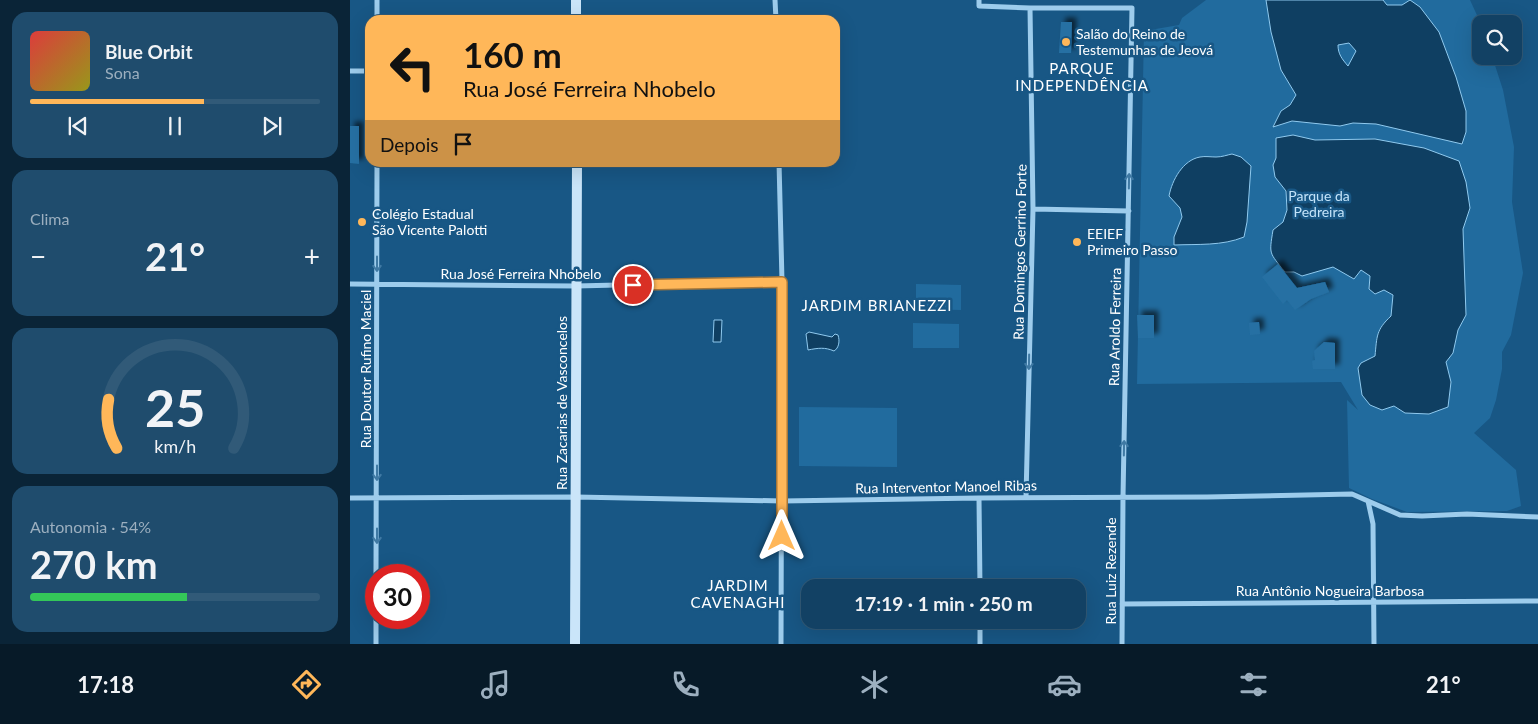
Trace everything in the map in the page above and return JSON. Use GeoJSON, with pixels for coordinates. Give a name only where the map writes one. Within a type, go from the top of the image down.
{"type":"FeatureCollection","features":[{"type":"Feature","properties":{"kind":"street"},"geometry":{"type":"LineString","coordinates":[[377,0],[377,15]]}},
{"type":"Feature","properties":{"kind":"street"},"geometry":{"type":"LineString","coordinates":[[576,0],[576,15]]}},
{"type":"Feature","properties":{"kind":"street"},"geometry":{"type":"LineString","coordinates":[[775,0],[776,15]]}},
{"type":"Feature","properties":{"kind":"street"},"geometry":{"type":"LineString","coordinates":[[979,0],[979,6],[1030,8]]}},
{"type":"Feature","properties":{"kind":"street","name":"Rua Aroldo Ferreira"},"geometry":{"type":"LineString","coordinates":[[1030,8],[1132,8],[1123,497]]}},
{"type":"Feature","properties":{"kind":"street","name":"Rua Domingos Gerrino Forte"},"geometry":{"type":"LineString","coordinates":[[1026,497],[1033,208],[1030,8]]}},
{"type":"Feature","properties":{"kind":"street"},"geometry":{"type":"LineString","coordinates":[[350,70],[365,70]]}},
{"type":"Feature","properties":{"kind":"street","name":"Rua Doutor Rufino Maciel"},"geometry":{"type":"LineString","coordinates":[[376,564],[377,167]]}},
{"type":"Feature","properties":{"kind":"street","name":"Rua Zacarias de Vasconcelos"},"geometry":{"type":"LineString","coordinates":[[575,644],[577,167]]}},
{"type":"Feature","properties":{"kind":"street"},"geometry":{"type":"LineString","coordinates":[[779,167],[782,282],[782,644]]}},
{"type":"Feature","properties":{"kind":"street"},"geometry":{"type":"LineString","coordinates":[[1033,208],[1129,211]]}},
{"type":"Feature","properties":{"kind":"street","name":"Rua José Ferreira Nhobelo"},"geometry":{"type":"LineString","coordinates":[[350,284],[576,286],[782,282]]}},
{"type":"Feature","properties":{"kind":"street","name":"Rua Interventor Manoel Ribas"},"geometry":{"type":"LineString","coordinates":[[350,498],[576,497],[782,500],[1352,494],[1400,515],[1466,514],[1538,517]]}},
{"type":"Feature","properties":{"kind":"street","name":"Rua Luiz Rezende"},"geometry":{"type":"LineString","coordinates":[[1122,644],[1123,497]]}},
{"type":"Feature","properties":{"kind":"street"},"geometry":{"type":"LineString","coordinates":[[979,498],[980,579]]}},
{"type":"Feature","properties":{"kind":"street"},"geometry":{"type":"LineString","coordinates":[[1368,501],[1373,524],[1374,644]]}},
{"type":"Feature","properties":{"kind":"street","name":"Rua Antônio Nogueira Barbosa"},"geometry":{"type":"LineString","coordinates":[[1122,604],[1538,601]]}},
{"type":"Feature","properties":{"kind":"street"},"geometry":{"type":"LineString","coordinates":[[376,629],[376,644]]}},
{"type":"Feature","properties":{"kind":"street"},"geometry":{"type":"LineString","coordinates":[[980,629],[980,644]]}},
{"type":"Feature","properties":{"kind":"green space","name":"Parque da Pedreira"},"geometry":{"type":"Polygon","coordinates":[[[1206,0],[1470,0],[1477,15],[1472,15],[1472,65],[1495,65],[1503,90],[1514,147],[1512,202],[1523,273],[1511,335],[1502,352],[1502,369],[1496,400],[1490,418],[1474,433],[1516,470],[1521,506],[1507,511],[1407,512],[1349,488],[1347,400],[1358,410],[1341,382],[1137,384],[1144,31],[1179,25],[1182,18],[1206,0]]]}},
{"type":"Feature","properties":{"kind":"green space"},"geometry":{"type":"Polygon","coordinates":[[[916,284],[961,285],[961,310],[916,309],[916,284]]]}},
{"type":"Feature","properties":{"kind":"green space"},"geometry":{"type":"Polygon","coordinates":[[[913,323],[959,324],[959,348],[913,348],[913,323]]]}},
{"type":"Feature","properties":{"kind":"green space"},"geometry":{"type":"Polygon","coordinates":[[[799,407],[897,408],[897,467],[799,466],[799,407]]]}},
{"type":"Feature","properties":{"kind":"shaded area"},"geometry":{"type":"Polygon","coordinates":[[[1266,0],[1383,0],[1387,5],[1402,5],[1410,0],[1420,7],[1439,32],[1456,77],[1466,111],[1466,132],[1462,144],[1376,124],[1353,123],[1340,126],[1292,121],[1273,127],[1281,111],[1290,105],[1296,95],[1281,70],[1271,32],[1266,0]],[[1349,43],[1338,45],[1341,56],[1348,66],[1356,51],[1349,43]]]}},
{"type":"Feature","properties":{"kind":"shaded area"},"geometry":{"type":"Polygon","coordinates":[[[1293,135],[1315,140],[1375,139],[1424,148],[1459,161],[1466,182],[1470,208],[1463,229],[1466,315],[1458,330],[1453,353],[1446,362],[1451,382],[1448,407],[1429,414],[1405,413],[1394,406],[1382,410],[1370,405],[1362,395],[1358,368],[1361,363],[1375,356],[1378,334],[1382,325],[1391,316],[1393,295],[1384,290],[1375,294],[1369,289],[1370,276],[1361,270],[1354,279],[1333,267],[1302,276],[1294,272],[1285,272],[1273,257],[1271,244],[1273,230],[1283,222],[1287,210],[1286,191],[1275,177],[1273,165],[1276,158],[1276,138],[1293,135]]]}},
{"type":"Feature","properties":{"kind":"shaded area"},"geometry":{"type":"Polygon","coordinates":[[[1232,154],[1241,157],[1251,166],[1247,222],[1244,237],[1219,243],[1174,245],[1174,237],[1182,217],[1180,208],[1169,196],[1179,172],[1188,162],[1194,159],[1232,154]]]}},
{"type":"Feature","properties":{"kind":"shaded area"},"geometry":{"type":"Polygon","coordinates":[[[714,320],[722,320],[721,342],[713,342],[714,320]]]}},
{"type":"Feature","properties":{"kind":"shaded area"},"geometry":{"type":"Polygon","coordinates":[[[809,332],[832,337],[835,334],[838,335],[839,342],[837,348],[834,351],[821,348],[808,350],[806,334],[809,332]]]}},
{"type":"Feature","properties":{"kind":"building","name":"Salão do Reino de Testemunhas de Jeová"},"geometry":{"type":"Polygon","coordinates":[[[1061,22],[1072,22],[1071,53],[1059,53],[1061,22]]]}},
{"type":"Feature","properties":{"kind":"building"},"geometry":{"type":"Polygon","coordinates":[[[350,126],[359,126],[359,164],[350,163],[350,126]]]}},
{"type":"Feature","properties":{"kind":"building"},"geometry":{"type":"Polygon","coordinates":[[[1278,264],[1297,288],[1325,282],[1329,292],[1311,299],[1295,310],[1287,300],[1283,304],[1262,277],[1278,264]]]}},
{"type":"Feature","properties":{"kind":"building"},"geometry":{"type":"Polygon","coordinates":[[[1137,315],[1154,315],[1154,338],[1138,338],[1137,315]]]}},
{"type":"Feature","properties":{"kind":"building"},"geometry":{"type":"Polygon","coordinates":[[[1259,322],[1260,334],[1250,335],[1249,323],[1259,322]]]}},
{"type":"Feature","properties":{"kind":"building"},"geometry":{"type":"Polygon","coordinates":[[[1324,342],[1335,343],[1335,369],[1313,369],[1314,351],[1324,342]]]}},
{"type":"Feature","properties":{"kind":"place","name":"Salão do Reino de Testemunhas de Jeová"},"geometry":{"type":"Point","coordinates":[1066,42]}},
{"type":"Feature","properties":{"kind":"place","name":"Colégio Estadual São Vicente Palotti"},"geometry":{"type":"Point","coordinates":[362,222]}},
{"type":"Feature","properties":{"kind":"place","name":"EEIEF Primeiro Passo"},"geometry":{"type":"Point","coordinates":[1077,242]}},
{"type":"Feature","properties":{"kind":"district","name":"PARQUE INDEPENDÊNCIA"},"geometry":{"type":"Point","coordinates":[1082,78]}},
{"type":"Feature","properties":{"kind":"district","name":"JARDIM BRIANEZZI"},"geometry":{"type":"Point","coordinates":[877,306]}},
{"type":"Feature","properties":{"kind":"district","name":"JARDIM CAVENAGHI"},"geometry":{"type":"Point","coordinates":[738,594]}},
{"type":"Feature","properties":{"kind":"route"},"geometry":{"type":"LineString","coordinates":[[633,285],[782,282],[782,536]]}}]}
